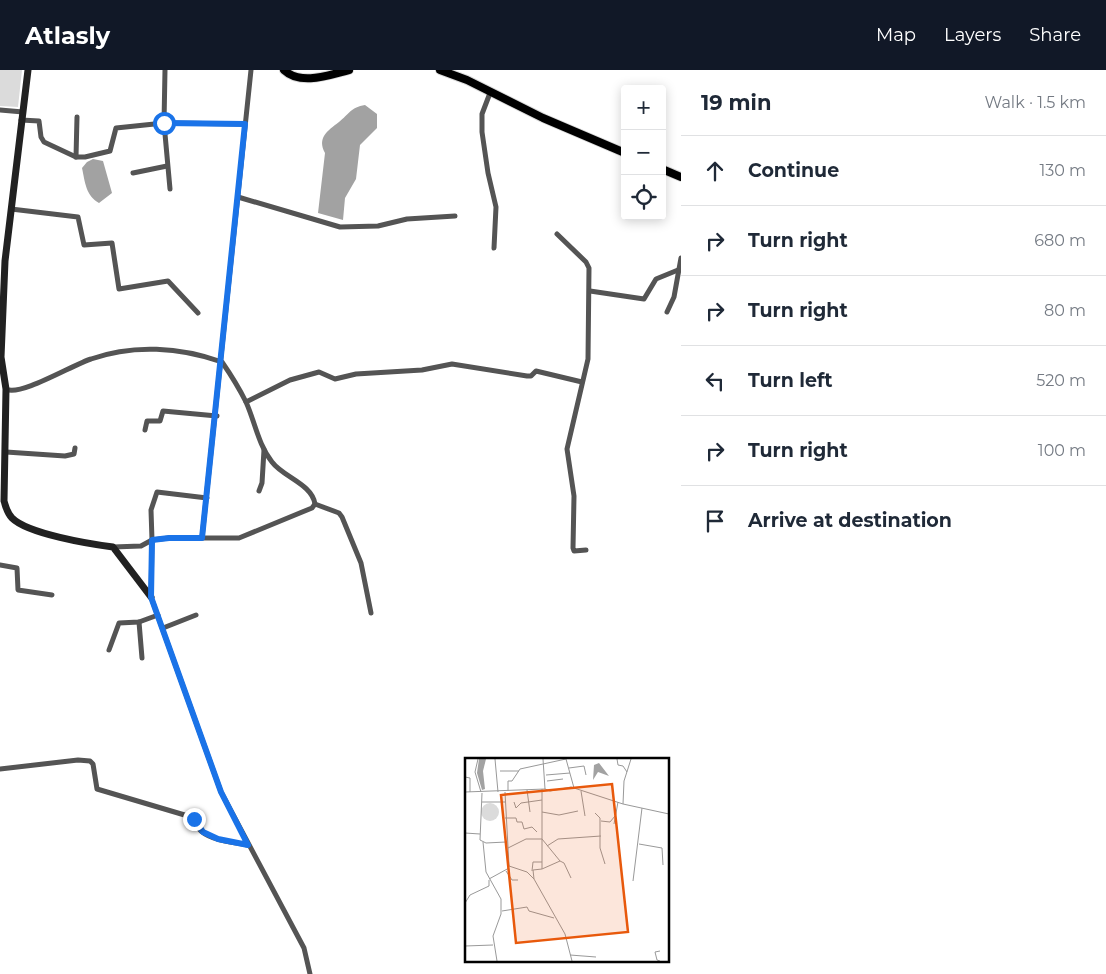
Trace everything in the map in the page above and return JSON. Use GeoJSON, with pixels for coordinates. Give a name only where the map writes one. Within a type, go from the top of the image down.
{"type":"FeatureCollection","features":[{"type":"Feature","properties":{"kind":"main road"},"geometry":{"type":"LineString","coordinates":[[28,70],[5,261],[1,357],[6,390],[4,513],[22,525],[80,542],[113,547],[151,597]]}},
{"type":"Feature","properties":{"kind":"main road"},"geometry":{"type":"LineString","coordinates":[[284,70],[291,76],[302,78],[349,70]]}},
{"type":"Feature","properties":{"kind":"main road"},"geometry":{"type":"LineString","coordinates":[[444,71],[621,151]]}},
{"type":"Feature","properties":{"kind":"main road"},"geometry":{"type":"LineString","coordinates":[[666,171],[681,177]]}},
{"type":"Feature","properties":{"kind":"street"},"geometry":{"type":"LineString","coordinates":[[165,70],[164,123],[170,190]]}},
{"type":"Feature","properties":{"kind":"street"},"geometry":{"type":"LineString","coordinates":[[202,538],[222,362],[251,70]]}},
{"type":"Feature","properties":{"kind":"street"},"geometry":{"type":"LineString","coordinates":[[490,93],[482,114],[482,132],[488,173],[496,207],[494,248]]}},
{"type":"Feature","properties":{"kind":"street"},"geometry":{"type":"LineString","coordinates":[[0,110],[22,112]]}},
{"type":"Feature","properties":{"kind":"street"},"geometry":{"type":"LineString","coordinates":[[76,157],[77,117]]}},
{"type":"Feature","properties":{"kind":"street"},"geometry":{"type":"LineString","coordinates":[[21,120],[39,121],[41,137],[44,142],[76,157],[85,157],[110,150],[116,128],[164,123],[245,124]]}},
{"type":"Feature","properties":{"kind":"street"},"geometry":{"type":"LineString","coordinates":[[133,173],[167,166]]}},
{"type":"Feature","properties":{"kind":"street"},"geometry":{"type":"LineString","coordinates":[[238,197],[340,227],[378,226],[407,219],[456,216]]}},
{"type":"Feature","properties":{"kind":"street"},"geometry":{"type":"LineString","coordinates":[[10,209],[78,217],[84,245],[112,243],[119,289],[168,281],[198,313]]}},
{"type":"Feature","properties":{"kind":"street"},"geometry":{"type":"LineString","coordinates":[[556,234],[586,262],[589,268],[588,359],[567,449],[574,496],[573,548],[574,551],[586,550]]}},
{"type":"Feature","properties":{"kind":"street"},"geometry":{"type":"LineString","coordinates":[[667,312],[674,297],[681,258]]}},
{"type":"Feature","properties":{"kind":"street"},"geometry":{"type":"LineString","coordinates":[[590,291],[644,299],[656,279],[678,270]]}},
{"type":"Feature","properties":{"kind":"street"},"geometry":{"type":"LineString","coordinates":[[6,390],[11,391],[23,388],[89,359],[127,350],[157,349],[196,355],[222,362],[246,402],[264,450],[272,464],[305,488],[314,498],[315,504]]}},
{"type":"Feature","properties":{"kind":"street"},"geometry":{"type":"LineString","coordinates":[[246,402],[290,380],[311,372],[320,372],[335,379],[356,374],[422,370],[452,364],[527,376],[531,376],[536,371],[582,382]]}},
{"type":"Feature","properties":{"kind":"street"},"geometry":{"type":"LineString","coordinates":[[145,430],[147,420],[160,421],[164,411],[216,416]]}},
{"type":"Feature","properties":{"kind":"street"},"geometry":{"type":"LineString","coordinates":[[6,452],[64,456],[74,454],[75,448]]}},
{"type":"Feature","properties":{"kind":"street"},"geometry":{"type":"LineString","coordinates":[[259,491],[262,483],[264,450]]}},
{"type":"Feature","properties":{"kind":"street"},"geometry":{"type":"LineString","coordinates":[[207,498],[155,493],[151,510],[151,597],[221,792],[304,948],[310,974]]}},
{"type":"Feature","properties":{"kind":"street"},"geometry":{"type":"LineString","coordinates":[[113,547],[141,546],[152,540],[169,538],[239,538],[312,508],[315,504]]}},
{"type":"Feature","properties":{"kind":"street"},"geometry":{"type":"LineString","coordinates":[[315,504],[339,513],[342,517],[361,563],[371,613]]}},
{"type":"Feature","properties":{"kind":"street"},"geometry":{"type":"LineString","coordinates":[[0,565],[17,568],[18,590],[52,595]]}},
{"type":"Feature","properties":{"kind":"street"},"geometry":{"type":"LineString","coordinates":[[109,650],[119,623],[139,622],[158,615]]}},
{"type":"Feature","properties":{"kind":"street"},"geometry":{"type":"LineString","coordinates":[[163,628],[196,615]]}},
{"type":"Feature","properties":{"kind":"street"},"geometry":{"type":"LineString","coordinates":[[139,622],[142,658]]}},
{"type":"Feature","properties":{"kind":"street"},"geometry":{"type":"LineString","coordinates":[[0,769],[78,760],[90,761],[93,764],[96,789],[188,816],[194,819],[203,832],[218,839],[248,845]]}},
{"type":"Feature","properties":{"kind":"shaded area"},"geometry":{"type":"Polygon","coordinates":[[[0,70],[22,70],[18,107],[0,106],[0,70]]]}},
{"type":"Feature","properties":{"kind":"shaded area"},"geometry":{"type":"Polygon","coordinates":[[[365,105],[377,114],[377,128],[360,145],[356,179],[345,198],[343,220],[318,213],[325,153],[322,143],[324,135],[350,111],[365,105]]]}},
{"type":"Feature","properties":{"kind":"shaded area"},"geometry":{"type":"Polygon","coordinates":[[[93,159],[103,161],[112,193],[99,203],[89,193],[82,168],[93,159]]]}},
{"type":"Feature","properties":{"kind":"route"},"geometry":{"type":"LineString","coordinates":[[164,123],[245,124],[222,362],[202,538],[152,540],[151,597],[221,792],[248,845],[218,839],[203,832],[199,829],[194,819]]}}]}
